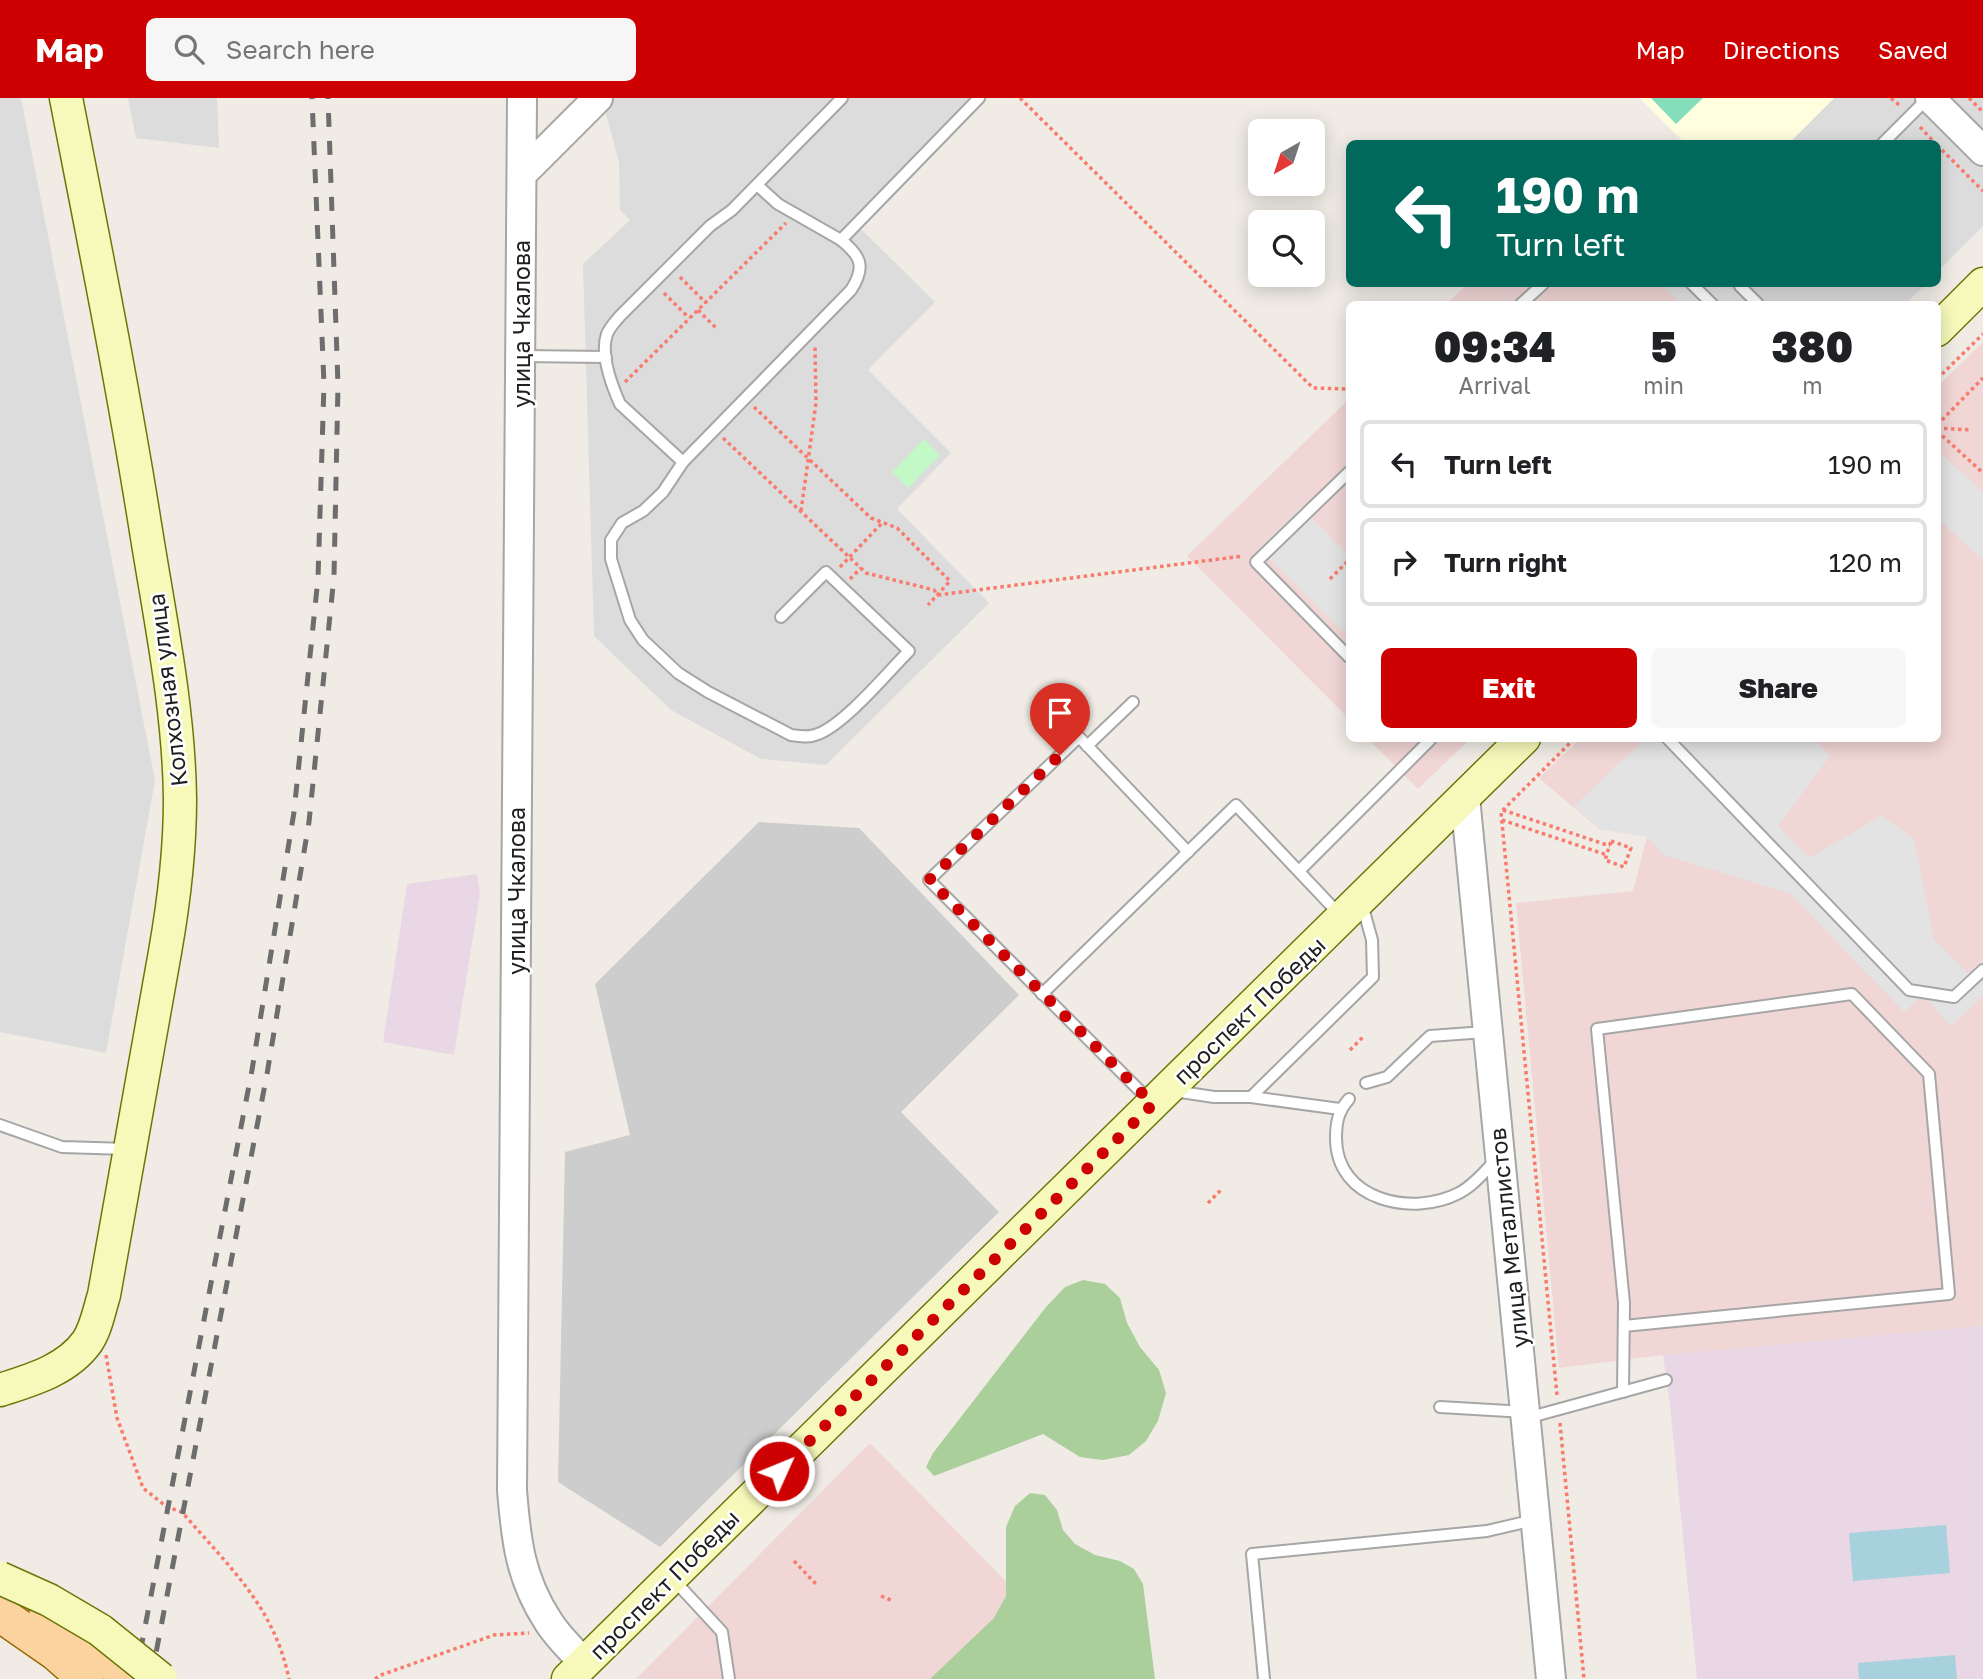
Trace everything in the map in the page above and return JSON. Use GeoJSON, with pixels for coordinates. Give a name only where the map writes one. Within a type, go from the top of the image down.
{"type":"FeatureCollection","features":[{"type":"Feature","properties":{"kind":"main road","name":"Колхозная улица"},"geometry":{"type":"LineString","coordinates":[[0,1390],[47,1373],[72,1359],[95,1326],[104,1295],[174,897],[180,799],[173,698],[130,434],[65,98]]}},
{"type":"Feature","properties":{"kind":"main road"},"geometry":{"type":"LineString","coordinates":[[1941,326],[1983,284]]}},
{"type":"Feature","properties":{"kind":"main road","name":"проспект Победы"},"geometry":{"type":"LineString","coordinates":[[576,1671],[1520,742]]}},
{"type":"Feature","properties":{"kind":"main road"},"geometry":{"type":"LineString","coordinates":[[0,1578],[70,1626],[131,1679]]}},
{"type":"Feature","properties":{"kind":"main road"},"geometry":{"type":"LineString","coordinates":[[0,1578],[49,1600],[100,1630],[161,1679]]}},
{"type":"Feature","properties":{"kind":"main road"},"geometry":{"type":"LineString","coordinates":[[0,1614],[55,1652],[86,1679]]}},
{"type":"Feature","properties":{"kind":"street","name":"улица Чкалова"},"geometry":{"type":"LineString","coordinates":[[522,98],[512,1490],[515,1532],[523,1573],[576,1671]]}},
{"type":"Feature","properties":{"kind":"street"},"geometry":{"type":"LineString","coordinates":[[522,174],[598,98]]}},
{"type":"Feature","properties":{"kind":"street"},"geometry":{"type":"LineString","coordinates":[[1929,98],[1983,151]]}},
{"type":"Feature","properties":{"kind":"street","name":"улица Металлистов"},"geometry":{"type":"LineString","coordinates":[[1465,797],[1551,1679]]}},
{"type":"Feature","properties":{"kind":"lane"},"geometry":{"type":"LineString","coordinates":[[683,461],[625,410],[615,392],[605,341],[612,325],[709,226],[757,185],[842,98]]}},
{"type":"Feature","properties":{"kind":"lane"},"geometry":{"type":"LineString","coordinates":[[841,240],[979,98]]}},
{"type":"Feature","properties":{"kind":"lane"},"geometry":{"type":"LineString","coordinates":[[1886,140],[1929,98]]}},
{"type":"Feature","properties":{"kind":"lane"},"geometry":{"type":"LineString","coordinates":[[757,185],[778,204],[841,240],[855,253],[860,262],[860,271],[851,290],[683,461],[671,483],[658,498],[643,511],[622,523],[615,532],[610,549],[635,629],[678,673],[708,692],[791,735],[817,735],[828,729],[852,709],[909,651],[826,572],[781,617]]}},
{"type":"Feature","properties":{"kind":"lane"},"geometry":{"type":"LineString","coordinates":[[1524,301],[1540,287]]}},
{"type":"Feature","properties":{"kind":"lane"},"geometry":{"type":"LineString","coordinates":[[1695,287],[1709,301]]}},
{"type":"Feature","properties":{"kind":"lane"},"geometry":{"type":"LineString","coordinates":[[1741,287],[1755,301]]}},
{"type":"Feature","properties":{"kind":"lane"},"geometry":{"type":"LineString","coordinates":[[521,356],[606,357]]}},
{"type":"Feature","properties":{"kind":"lane"},"geometry":{"type":"LineString","coordinates":[[1346,475],[1256,562],[1346,654]]}},
{"type":"Feature","properties":{"kind":"lane"},"geometry":{"type":"LineString","coordinates":[[1087,746],[1133,702]]}},
{"type":"Feature","properties":{"kind":"lane"},"geometry":{"type":"LineString","coordinates":[[1188,852],[1079,737],[929,880],[1042,993],[1160,1097],[1251,1097],[1340,1109]]}},
{"type":"Feature","properties":{"kind":"lane"},"geometry":{"type":"LineString","coordinates":[[1299,871],[1427,742]]}},
{"type":"Feature","properties":{"kind":"lane"},"geometry":{"type":"LineString","coordinates":[[1671,742],[1909,990],[1955,997],[1983,970]]}},
{"type":"Feature","properties":{"kind":"lane"},"geometry":{"type":"LineString","coordinates":[[1042,993],[1236,805],[1299,871],[1352,909],[1372,940],[1373,977],[1251,1097]]}},
{"type":"Feature","properties":{"kind":"lane"},"geometry":{"type":"LineString","coordinates":[[1623,1392],[1624,1326],[1597,1030],[1852,994],[1929,1074],[1949,1294],[1624,1326]]}},
{"type":"Feature","properties":{"kind":"lane"},"geometry":{"type":"LineString","coordinates":[[1366,1083],[1387,1077],[1430,1036],[1487,1032]]}},
{"type":"Feature","properties":{"kind":"lane"},"geometry":{"type":"LineString","coordinates":[[1349,1099],[1340,1109],[1336,1149],[1339,1163],[1346,1176],[1359,1188],[1391,1201],[1418,1203],[1446,1199],[1473,1184],[1500,1156]]}},
{"type":"Feature","properties":{"kind":"lane"},"geometry":{"type":"LineString","coordinates":[[0,1125],[62,1147],[130,1149]]}},
{"type":"Feature","properties":{"kind":"lane"},"geometry":{"type":"LineString","coordinates":[[1440,1407],[1526,1415],[1558,1410],[1666,1380]]}},
{"type":"Feature","properties":{"kind":"lane"},"geometry":{"type":"LineString","coordinates":[[1264,1679],[1252,1554],[1487,1531],[1536,1520]]}},
{"type":"Feature","properties":{"kind":"lane"},"geometry":{"type":"LineString","coordinates":[[670,1576],[722,1632],[729,1679]]}},
{"type":"Feature","properties":{"kind":"path"},"geometry":{"type":"LineString","coordinates":[[1020,98],[1313,388],[1346,389]]}},
{"type":"Feature","properties":{"kind":"path"},"geometry":{"type":"LineString","coordinates":[[1969,98],[1983,112]]}},
{"type":"Feature","properties":{"kind":"path"},"geometry":{"type":"LineString","coordinates":[[1941,149],[1983,191]]}},
{"type":"Feature","properties":{"kind":"path"},"geometry":{"type":"LineString","coordinates":[[615,392],[795,214]]}},
{"type":"Feature","properties":{"kind":"path"},"geometry":{"type":"LineString","coordinates":[[669,266],[706,303]]}},
{"type":"Feature","properties":{"kind":"path"},"geometry":{"type":"LineString","coordinates":[[653,282],[689,318]]}},
{"type":"Feature","properties":{"kind":"path"},"geometry":{"type":"LineString","coordinates":[[698,310],[716,328]]}},
{"type":"Feature","properties":{"kind":"path"},"geometry":{"type":"LineString","coordinates":[[801,511],[816,403],[814,327]]}},
{"type":"Feature","properties":{"kind":"path"},"geometry":{"type":"LineString","coordinates":[[1941,375],[1983,334]]}},
{"type":"Feature","properties":{"kind":"path"},"geometry":{"type":"LineString","coordinates":[[1941,424],[1983,378]]}},
{"type":"Feature","properties":{"kind":"path"},"geometry":{"type":"LineString","coordinates":[[745,398],[871,518],[897,528],[950,581],[928,605]]}},
{"type":"Feature","properties":{"kind":"path"},"geometry":{"type":"LineString","coordinates":[[1941,428],[1972,430]]}},
{"type":"Feature","properties":{"kind":"path"},"geometry":{"type":"LineString","coordinates":[[714,429],[866,573],[934,590],[938,595]]}},
{"type":"Feature","properties":{"kind":"path"},"geometry":{"type":"LineString","coordinates":[[1941,432],[1983,474]]}},
{"type":"Feature","properties":{"kind":"path"},"geometry":{"type":"LineString","coordinates":[[831,576],[883,523]]}},
{"type":"Feature","properties":{"kind":"path"},"geometry":{"type":"LineString","coordinates":[[938,595],[1248,555],[1256,562]]}},
{"type":"Feature","properties":{"kind":"path"},"geometry":{"type":"LineString","coordinates":[[1330,579],[1346,563]]}},
{"type":"Feature","properties":{"kind":"path"},"geometry":{"type":"LineString","coordinates":[[1571,742],[1503,810],[1502,820],[1584,1679]]}},
{"type":"Feature","properties":{"kind":"path"},"geometry":{"type":"LineString","coordinates":[[1503,810],[1610,846]]}},
{"type":"Feature","properties":{"kind":"path"},"geometry":{"type":"LineString","coordinates":[[1502,820],[1607,855]]}},
{"type":"Feature","properties":{"kind":"path"},"geometry":{"type":"LineString","coordinates":[[1554,838],[1557,828]]}},
{"type":"Feature","properties":{"kind":"path"},"geometry":{"type":"LineString","coordinates":[[1611,841],[1631,848],[1624,867],[1605,860],[1610,846],[1611,841]]}},
{"type":"Feature","properties":{"kind":"path"},"geometry":{"type":"LineString","coordinates":[[1350,1051],[1363,1037]]}},
{"type":"Feature","properties":{"kind":"path"},"geometry":{"type":"LineString","coordinates":[[1208,1203],[1222,1189]]}},
{"type":"Feature","properties":{"kind":"path"},"geometry":{"type":"LineString","coordinates":[[105,1344],[117,1418],[143,1488],[167,1507],[182,1512],[257,1599],[274,1630],[285,1658],[289,1679]]}},
{"type":"Feature","properties":{"kind":"path"},"geometry":{"type":"LineString","coordinates":[[794,1561],[816,1584]]}},
{"type":"Feature","properties":{"kind":"path"},"geometry":{"type":"LineString","coordinates":[[881,1596],[893,1601]]}},
{"type":"Feature","properties":{"kind":"path"},"geometry":{"type":"LineString","coordinates":[[375,1679],[494,1635],[538,1633]]}},
{"type":"Feature","properties":{"kind":"shaded area"},"geometry":{"type":"Polygon","coordinates":[[[0,98],[21,98],[155,780],[106,1053],[0,1032],[0,98]]]}},
{"type":"Feature","properties":{"kind":"shaded area"},"geometry":{"type":"Polygon","coordinates":[[[128,98],[217,98],[219,148],[136,138],[128,98]]]}},
{"type":"Feature","properties":{"kind":"shaded area"},"geometry":{"type":"Polygon","coordinates":[[[613,98],[988,98],[861,229],[935,302],[868,370],[951,453],[897,509],[989,603],[826,765],[761,759],[671,710],[594,636],[583,264],[630,220],[620,210],[619,162],[604,107],[613,98]]]}},
{"type":"Feature","properties":{"kind":"shaded area"},"geometry":{"type":"Polygon","coordinates":[[[1640,98],[1834,98],[1792,140],[1682,140],[1640,98]]]}},
{"type":"Feature","properties":{"kind":"shaded area"},"geometry":{"type":"Polygon","coordinates":[[[1834,98],[1913,98],[1983,168],[1983,226],[1941,268],[1941,140],[1792,140],[1834,98]]]}},
{"type":"Feature","properties":{"kind":"shaded area"},"geometry":{"type":"Polygon","coordinates":[[[1948,98],[1983,98],[1983,134],[1948,98]]]}},
{"type":"Feature","properties":{"kind":"shaded area"},"geometry":{"type":"Polygon","coordinates":[[[1465,287],[1731,287],[1746,301],[1449,301],[1465,287]]]}},
{"type":"Feature","properties":{"kind":"shaded area"},"geometry":{"type":"Polygon","coordinates":[[[1663,287],[1731,287],[1746,301],[1678,301],[1663,287]]]}},
{"type":"Feature","properties":{"kind":"shaded area"},"geometry":{"type":"Polygon","coordinates":[[[1731,287],[1923,287],[1908,301],[1746,301],[1731,287]]]}},
{"type":"Feature","properties":{"kind":"shaded area"},"geometry":{"type":"Polygon","coordinates":[[[1983,342],[1983,1326],[1663,1355],[1559,1368],[1516,903],[1633,891],[1647,837],[1599,829],[1539,778],[1577,742],[1941,742],[1941,383],[1983,342]]]}},
{"type":"Feature","properties":{"kind":"shaded area"},"geometry":{"type":"Polygon","coordinates":[[[1346,402],[1346,716],[1187,556],[1346,402]]]}},
{"type":"Feature","properties":{"kind":"shaded area"},"geometry":{"type":"Polygon","coordinates":[[[1941,454],[1983,492],[1983,560],[1941,522],[1941,454]]]}},
{"type":"Feature","properties":{"kind":"shaded area"},"geometry":{"type":"Polygon","coordinates":[[[1301,507],[1346,553],[1346,628],[1343,632],[1259,548],[1301,507]]]}},
{"type":"Feature","properties":{"kind":"shaded area"},"geometry":{"type":"Polygon","coordinates":[[[1371,742],[1467,742],[1418,789],[1371,742]]]}},
{"type":"Feature","properties":{"kind":"shaded area"},"geometry":{"type":"Polygon","coordinates":[[[1642,742],[1817,742],[1830,756],[1778,826],[1810,858],[1882,815],[1914,839],[1934,939],[1968,974],[1983,960],[1983,996],[1951,1026],[1923,995],[1904,1012],[1791,894],[1664,855],[1647,837],[1599,829],[1574,806],[1642,742]]]}},
{"type":"Feature","properties":{"kind":"shaded area"},"geometry":{"type":"Polygon","coordinates":[[[759,822],[859,828],[1019,995],[901,1112],[999,1212],[660,1547],[558,1482],[565,1152],[630,1135],[595,984],[759,822]]]}},
{"type":"Feature","properties":{"kind":"shaded area"},"geometry":{"type":"Polygon","coordinates":[[[477,874],[480,894],[454,1055],[383,1042],[407,884],[477,874]]]}},
{"type":"Feature","properties":{"kind":"shaded area"},"geometry":{"type":"Polygon","coordinates":[[[1983,1326],[1983,1679],[1697,1679],[1663,1355],[1983,1326]]]}},
{"type":"Feature","properties":{"kind":"shaded area"},"geometry":{"type":"Polygon","coordinates":[[[870,1443],[1042,1618],[981,1679],[636,1679],[870,1443]]]}},
{"type":"Feature","properties":{"kind":"green space"},"geometry":{"type":"Polygon","coordinates":[[[1651,98],[1703,98],[1676,124],[1651,98]]]}},
{"type":"Feature","properties":{"kind":"green space"},"geometry":{"type":"Polygon","coordinates":[[[924,439],[940,455],[908,488],[892,472],[924,439]]]}},
{"type":"Feature","properties":{"kind":"green space"},"geometry":{"type":"Polygon","coordinates":[[[1083,1280],[1105,1284],[1120,1298],[1127,1323],[1140,1347],[1159,1370],[1166,1393],[1158,1421],[1146,1441],[1129,1455],[1103,1460],[1080,1457],[1043,1434],[934,1476],[926,1467],[933,1453],[1046,1307],[1065,1287],[1083,1280]]]}},
{"type":"Feature","properties":{"kind":"green space"},"geometry":{"type":"Polygon","coordinates":[[[1030,1493],[1045,1495],[1057,1510],[1063,1530],[1075,1544],[1095,1555],[1120,1561],[1134,1569],[1143,1584],[1155,1679],[930,1679],[994,1618],[1006,1596],[1006,1527],[1015,1506],[1030,1493]]]}},
{"type":"Feature","properties":{"kind":"water"},"geometry":{"type":"Polygon","coordinates":[[[1946,1525],[1950,1573],[1853,1581],[1849,1533],[1946,1525]]]}},
{"type":"Feature","properties":{"kind":"water"},"geometry":{"type":"Polygon","coordinates":[[[1955,1655],[1957,1679],[1859,1679],[1858,1663],[1955,1655]]]}},
{"type":"Feature","properties":{"kind":"railway"},"geometry":{"type":"LineString","coordinates":[[135,1679],[252,1070],[294,812],[318,578],[324,384],[312,98]]}},
{"type":"Feature","properties":{"kind":"railway"},"geometry":{"type":"LineString","coordinates":[[151,1679],[267,1074],[309,822],[334,576],[338,385],[328,98]]}},
{"type":"Feature","properties":{"kind":"route"},"geometry":{"type":"LineString","coordinates":[[779,1471],[1153,1104],[929,880],[1060,755]]}}]}
